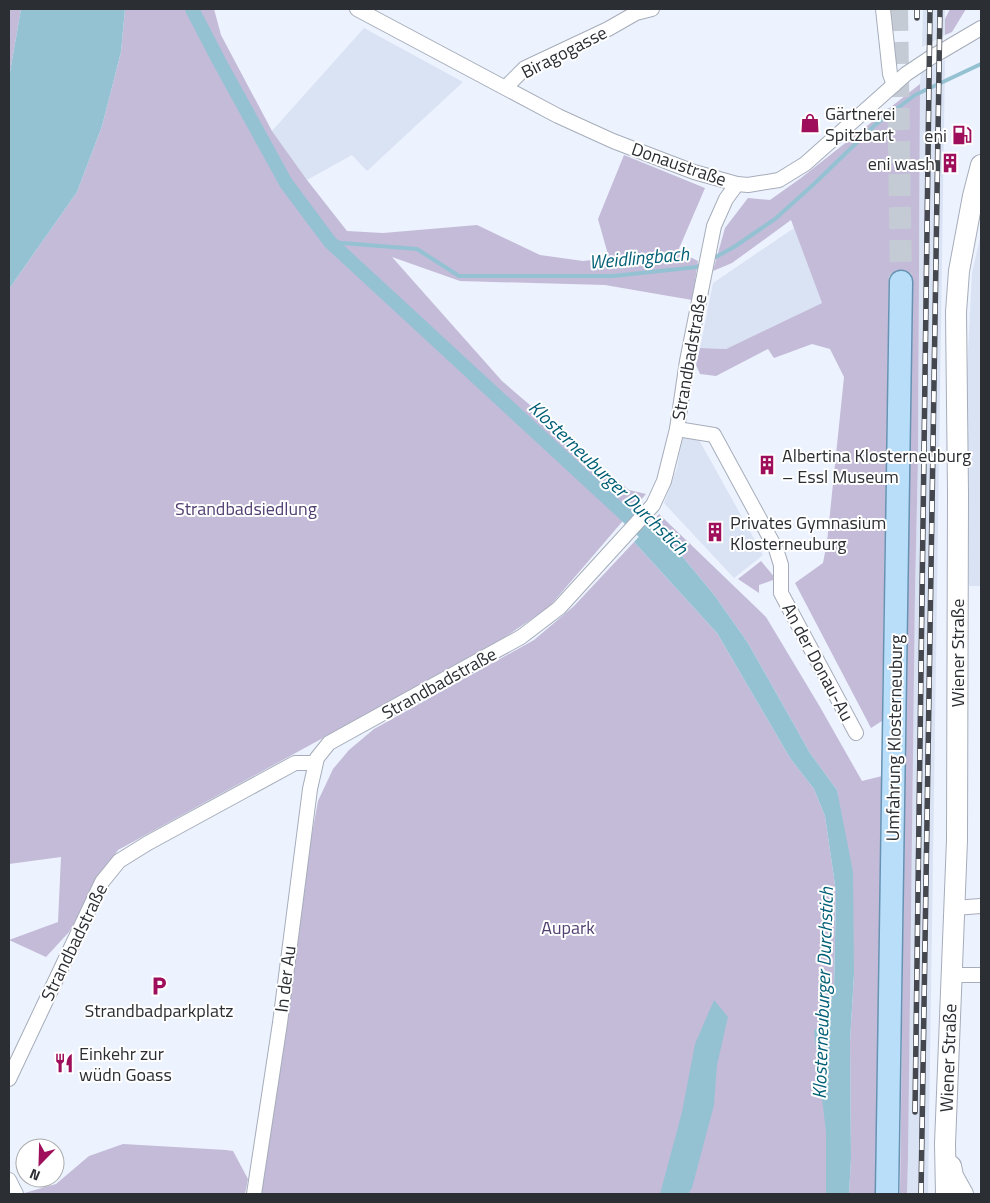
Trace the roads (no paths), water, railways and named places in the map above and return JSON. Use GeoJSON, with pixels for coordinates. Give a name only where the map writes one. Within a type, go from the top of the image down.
{"type":"FeatureCollection","features":[{"type":"Feature","properties":{"kind":"main road","name":"Umfahrung Klosterneuburg"},"geometry":{"type":"LineString","coordinates":[[887,1194],[901,282]]}},
{"type":"Feature","properties":{"kind":"street","name":"Donaustraße"},"geometry":{"type":"LineString","coordinates":[[357,9],[452,59],[509,83],[558,116],[613,141],[694,172],[737,184],[748,185],[770,182],[788,176],[805,164],[906,74],[981,28]]}},
{"type":"Feature","properties":{"kind":"street","name":"Biragogasse"},"geometry":{"type":"LineString","coordinates":[[509,83],[525,68],[608,29],[636,13],[652,9]]}},
{"type":"Feature","properties":{"kind":"street"},"geometry":{"type":"LineString","coordinates":[[883,9],[890,74],[894,85]]}},
{"type":"Feature","properties":{"kind":"street","name":"Wiener Straße"},"geometry":{"type":"LineString","coordinates":[[946,1194],[945,1144],[957,840],[958,494],[956,312],[959,271],[973,196],[981,165]]}},
{"type":"Feature","properties":{"kind":"street","name":"Strandbadstraße"},"geometry":{"type":"LineString","coordinates":[[9,1079],[102,882],[119,860],[295,764],[315,763],[320,752],[329,744],[521,637],[559,608],[653,505],[664,481],[677,429],[687,361],[711,237],[720,211],[737,184]]}},
{"type":"Feature","properties":{"kind":"street","name":"An der Donau-Au"},"geometry":{"type":"LineString","coordinates":[[677,429],[714,435],[776,549],[781,565],[780,593],[856,733]]}},
{"type":"Feature","properties":{"kind":"street","name":"In der Au"},"geometry":{"type":"LineString","coordinates":[[254,1194],[278,1032],[308,798],[315,763]]}},
{"type":"Feature","properties":{"kind":"street"},"geometry":{"type":"LineString","coordinates":[[954,908],[981,906]]}},
{"type":"Feature","properties":{"kind":"street"},"geometry":{"type":"LineString","coordinates":[[951,975],[981,975]]}},
{"type":"Feature","properties":{"kind":"street","name":"Wiener Straße"},"geometry":{"type":"LineString","coordinates":[[945,1144],[953,1176],[963,1194]]}},
{"type":"Feature","properties":{"kind":"street"},"geometry":{"type":"LineString","coordinates":[[9,1180],[16,1194]]}},
{"type":"Feature","properties":{"kind":"water"},"geometry":{"type":"Polygon","coordinates":[[[21,9],[125,9],[121,52],[102,126],[77,192],[9,289],[9,78],[21,9]]]}},
{"type":"Feature","properties":{"kind":"water"},"geometry":{"type":"Polygon","coordinates":[[[653,521],[715,596],[748,643],[810,753],[837,790],[853,872],[854,975],[850,1041],[851,1159],[849,1194],[826,1194],[826,1132],[814,1031],[828,1016],[834,987],[836,892],[825,816],[814,789],[790,758],[717,633],[634,542],[653,521]]]}},
{"type":"Feature","properties":{"kind":"water"},"geometry":{"type":"Polygon","coordinates":[[[714,1000],[728,1017],[717,1065],[714,1105],[692,1188],[688,1194],[660,1194],[682,1112],[695,1044],[714,1000]]]}},
{"type":"Feature","properties":{"kind":"waterway","name":"Klosterneuburger Durchstich"},"geometry":{"type":"LineString","coordinates":[[192,9],[286,183],[330,242],[657,544]]}},
{"type":"Feature","properties":{"kind":"waterway","name":"Weidlingbach"},"geometry":{"type":"LineString","coordinates":[[712,259],[734,247],[775,219],[875,125],[915,95],[981,64]]}},
{"type":"Feature","properties":{"kind":"waterway","name":"Weidlingbach"},"geometry":{"type":"LineString","coordinates":[[330,242],[417,249],[459,276],[613,276],[697,267],[703,263]]}},
{"type":"Feature","properties":{"kind":"tunnel"},"geometry":{"type":"LineString","coordinates":[[897,9],[901,282]]}},
{"type":"Feature","properties":{"kind":"railway"},"geometry":{"type":"LineString","coordinates":[[917,9],[917,18]]}},
{"type":"Feature","properties":{"kind":"railway"},"geometry":{"type":"LineString","coordinates":[[915,1112],[930,9]]}},
{"type":"Feature","properties":{"kind":"railway"},"geometry":{"type":"LineString","coordinates":[[921,1194],[940,9]]}},
{"type":"Feature","properties":{"kind":"place","name":"Gärtnerei Spitzbart"},"geometry":{"type":"Point","coordinates":[810,123]}},
{"type":"Feature","properties":{"kind":"place","name":"eni"},"geometry":{"type":"Point","coordinates":[962,135]}},
{"type":"Feature","properties":{"kind":"place","name":"eni wash"},"geometry":{"type":"Point","coordinates":[950,163]}},
{"type":"Feature","properties":{"kind":"place","name":"Albertina Klosterneuburg – Essl Museum"},"geometry":{"type":"Point","coordinates":[767,465]}},
{"type":"Feature","properties":{"kind":"place","name":"Privates Gymnasium Klosterneuburg"},"geometry":{"type":"Point","coordinates":[715,532]}},
{"type":"Feature","properties":{"kind":"place","name":"Strandbadparkplatz"},"geometry":{"type":"Point","coordinates":[159,986]}},
{"type":"Feature","properties":{"kind":"place","name":"Einkehr zur wüdn Goass"},"geometry":{"type":"Point","coordinates":[64,1063]}},
{"type":"Feature","properties":{"kind":"park label","name":"Strandbadsiedlung"},"geometry":{"type":"Point","coordinates":[246,508]}},
{"type":"Feature","properties":{"kind":"park label","name":"Aupark"},"geometry":{"type":"Point","coordinates":[568,927]}}]}
